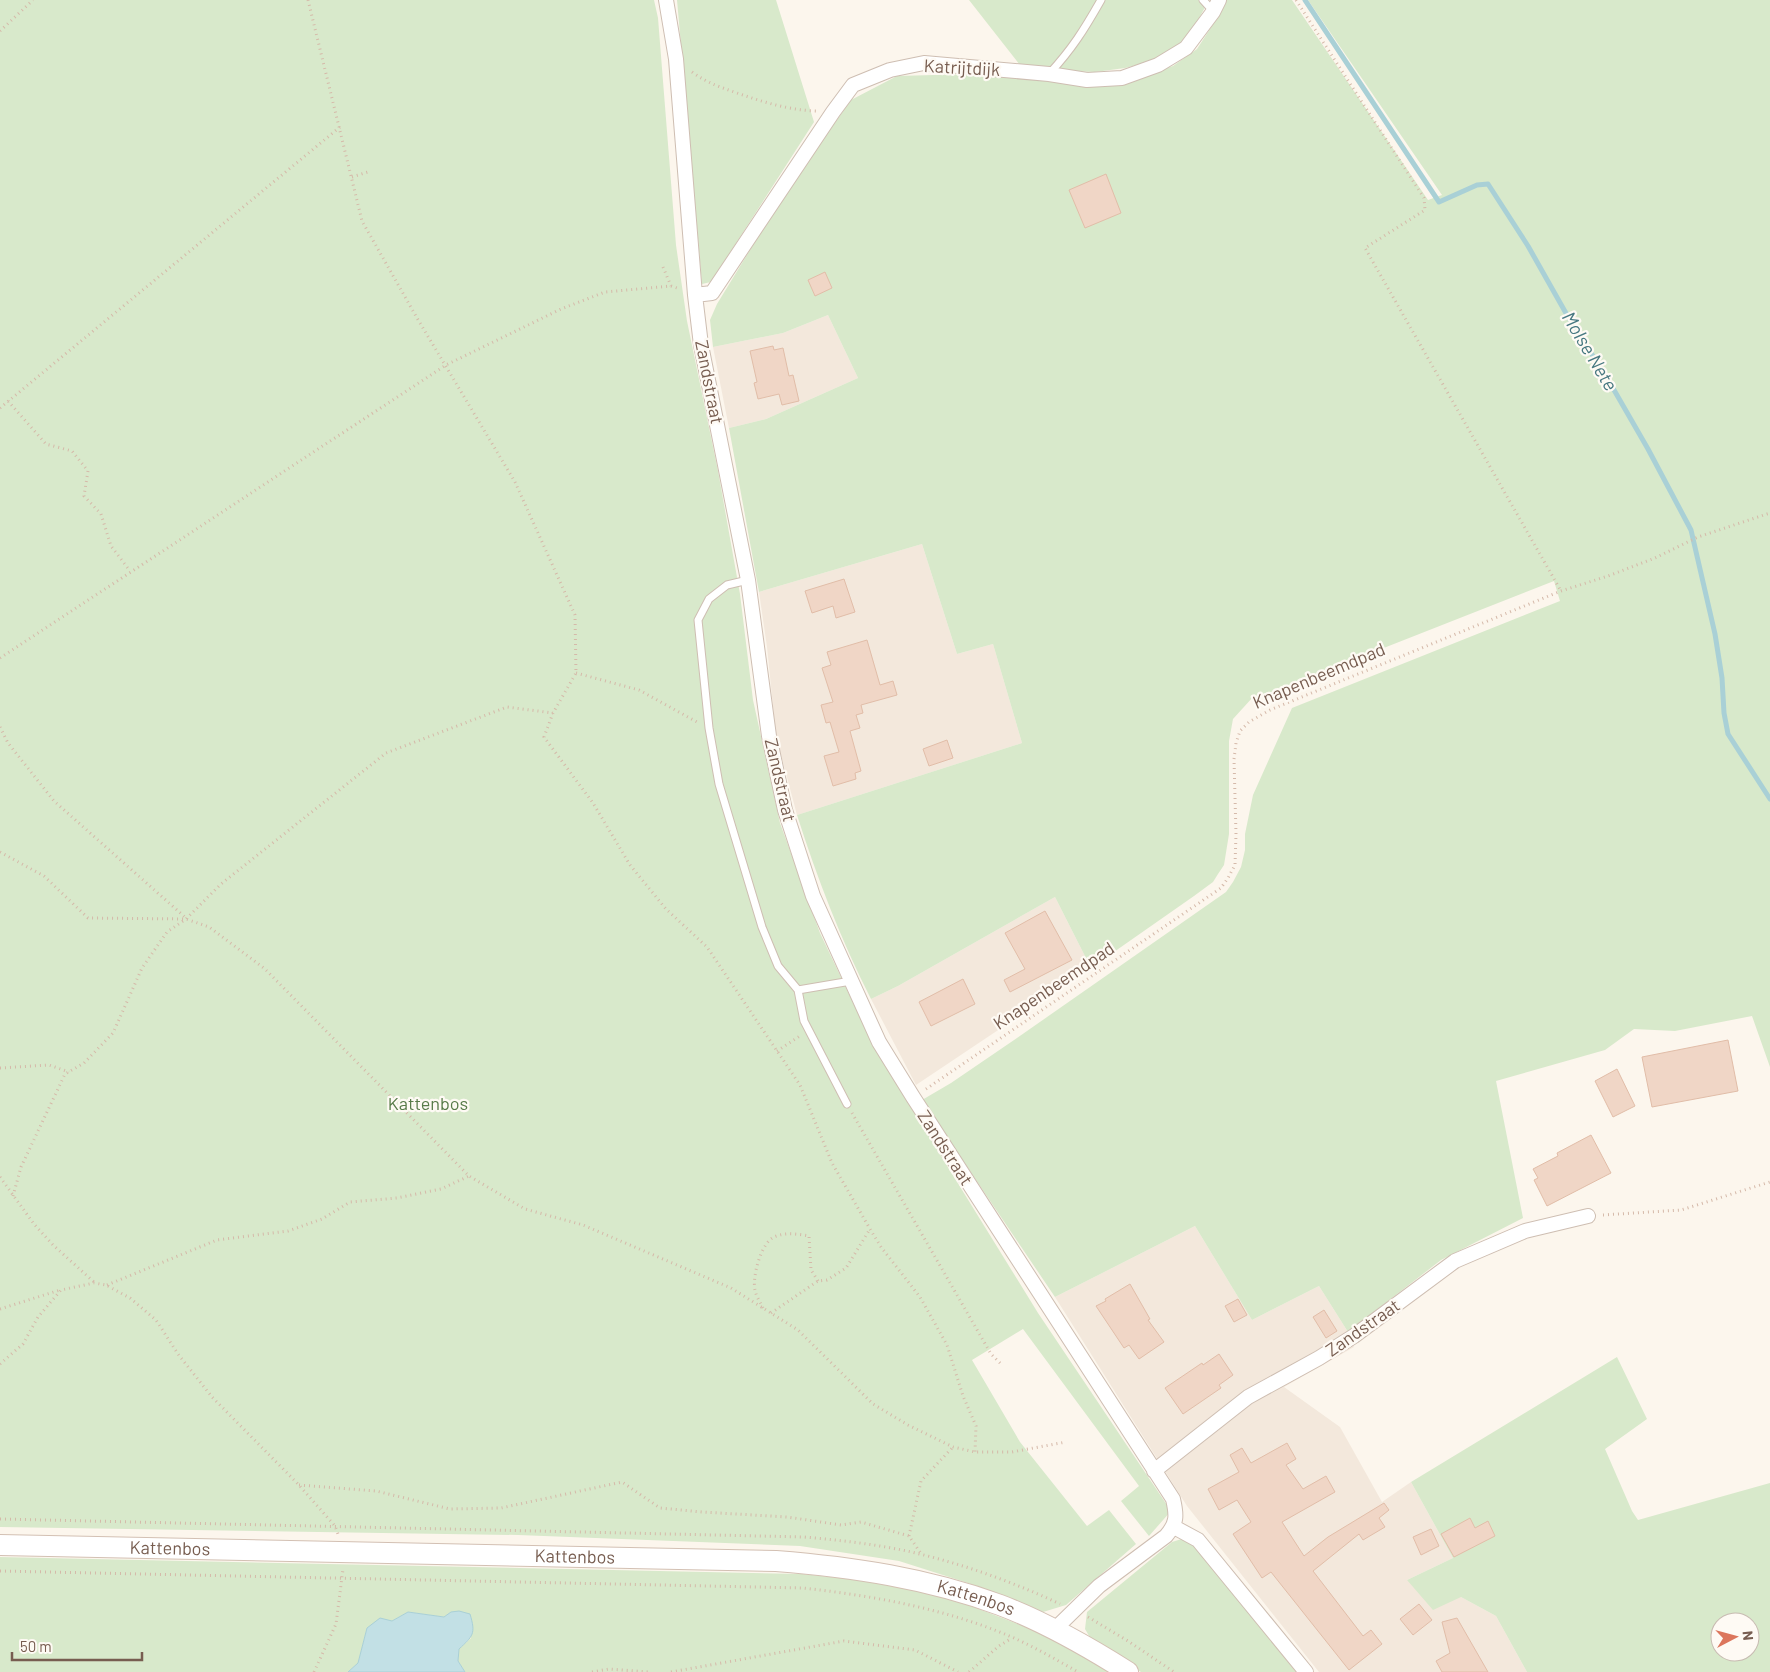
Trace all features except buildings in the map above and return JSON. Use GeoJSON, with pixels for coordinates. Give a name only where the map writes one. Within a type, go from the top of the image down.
{"type":"FeatureCollection","features":[{"type":"Feature","properties":{"kind":"main road","name":"Kattenbos"},"geometry":{"type":"LineString","coordinates":[[0,1545],[758,1561],[826,1565],[877,1572],[962,1592],[1055,1629],[1128,1672]]}},
{"type":"Feature","properties":{"kind":"street","name":"Zandstraat"},"geometry":{"type":"LineString","coordinates":[[666,0],[676,59],[695,295],[701,345],[748,580],[769,736],[785,810],[814,896],[879,1042],[913,1098],[1173,1499],[1176,1512],[1174,1527]]}},
{"type":"Feature","properties":{"kind":"street","name":"Katrijtdijk"},"geometry":{"type":"LineString","coordinates":[[695,295],[712,292],[833,112],[854,85],[890,70],[924,63],[1049,74],[1087,80],[1122,78],[1158,65],[1186,48],[1216,6]]}},
{"type":"Feature","properties":{"kind":"street","name":"Zandstraat"},"geometry":{"type":"LineString","coordinates":[[1154,1471],[1248,1397],[1319,1358],[1354,1336],[1455,1261],[1525,1231],[1588,1216]]}},
{"type":"Feature","properties":{"kind":"street"},"geometry":{"type":"LineString","coordinates":[[1055,1629],[1099,1586],[1166,1536],[1174,1527],[1198,1540],[1306,1672]]}},
{"type":"Feature","properties":{"kind":"lane"},"geometry":{"type":"LineString","coordinates":[[1049,74],[1084,32],[1101,0]]}},
{"type":"Feature","properties":{"kind":"lane"},"geometry":{"type":"LineString","coordinates":[[1203,0],[1216,6]]}},
{"type":"Feature","properties":{"kind":"lane"},"geometry":{"type":"LineString","coordinates":[[748,580],[727,585],[709,599],[698,620],[709,728],[719,784],[762,928],[778,966],[798,990],[804,1021],[808,1031],[847,1104]]}},
{"type":"Feature","properties":{"kind":"lane"},"geometry":{"type":"LineString","coordinates":[[798,990],[851,981]]}},
{"type":"Feature","properties":{"kind":"path"},"geometry":{"type":"LineString","coordinates":[[0,31],[33,0]]}},
{"type":"Feature","properties":{"kind":"path"},"geometry":{"type":"LineString","coordinates":[[308,0],[362,221],[515,482],[574,615],[576,673],[553,713],[544,737],[593,804],[630,865],[666,909],[707,946],[800,1085],[832,1163],[870,1230],[920,1297],[947,1345],[976,1426],[975,1452]]}},
{"type":"Feature","properties":{"kind":"path"},"geometry":{"type":"LineString","coordinates":[[1296,0],[1424,198],[1425,210],[1365,248],[1561,591]]}},
{"type":"Feature","properties":{"kind":"path"},"geometry":{"type":"LineString","coordinates":[[676,59],[704,81],[770,104],[799,110],[833,112]]}},
{"type":"Feature","properties":{"kind":"path"},"geometry":{"type":"LineString","coordinates":[[0,408],[340,127]]}},
{"type":"Feature","properties":{"kind":"path"},"geometry":{"type":"LineString","coordinates":[[352,177],[371,172]]}},
{"type":"Feature","properties":{"kind":"path"},"geometry":{"type":"LineString","coordinates":[[663,266],[671,286]]}},
{"type":"Feature","properties":{"kind":"path"},"geometry":{"type":"LineString","coordinates":[[0,658],[446,365],[561,309],[605,292],[671,286],[695,295]]}},
{"type":"Feature","properties":{"kind":"path"},"geometry":{"type":"LineString","coordinates":[[8,401],[46,444],[72,451],[88,471],[84,496],[101,514],[111,546],[130,571]]}},
{"type":"Feature","properties":{"kind":"path","name":"Knapenbeemdpad"},"geometry":{"type":"LineString","coordinates":[[913,1098],[1221,888],[1235,865],[1234,760],[1240,731],[1249,722],[1270,710],[1561,591],[1655,558],[1698,537],[1770,513]]}},
{"type":"Feature","properties":{"kind":"path"},"geometry":{"type":"LineString","coordinates":[[576,673],[639,690],[709,728]]}},
{"type":"Feature","properties":{"kind":"path"},"geometry":{"type":"LineString","coordinates":[[14,1196],[21,1167],[65,1074],[84,1063],[113,1033],[142,968],[167,932],[186,919],[221,884],[386,753],[507,707],[553,713]]}},
{"type":"Feature","properties":{"kind":"path"},"geometry":{"type":"LineString","coordinates":[[0,727],[8,743],[54,801],[186,919]]}},
{"type":"Feature","properties":{"kind":"path"},"geometry":{"type":"LineString","coordinates":[[0,852],[44,876],[88,918],[186,919],[209,927],[265,969],[469,1176],[525,1209],[584,1224],[731,1288],[798,1330],[873,1404],[953,1448],[975,1452],[1012,1452],[1066,1442]]}},
{"type":"Feature","properties":{"kind":"path"},"geometry":{"type":"LineString","coordinates":[[777,1051],[808,1031]]}},
{"type":"Feature","properties":{"kind":"path"},"geometry":{"type":"LineString","coordinates":[[0,1068],[49,1065],[69,1072]]}},
{"type":"Feature","properties":{"kind":"path"},"geometry":{"type":"LineString","coordinates":[[847,1104],[991,1354],[1002,1365]]}},
{"type":"Feature","properties":{"kind":"path"},"geometry":{"type":"LineString","coordinates":[[106,1285],[217,1240],[288,1231],[322,1219],[350,1202],[397,1198],[441,1189],[469,1176]]}},
{"type":"Feature","properties":{"kind":"path"},"geometry":{"type":"LineString","coordinates":[[0,1177],[34,1224],[53,1245],[94,1283]]}},
{"type":"Feature","properties":{"kind":"path"},"geometry":{"type":"LineString","coordinates":[[1588,1216],[1681,1210],[1770,1182]]}},
{"type":"Feature","properties":{"kind":"path"},"geometry":{"type":"LineString","coordinates":[[771,1313],[818,1281],[827,1280],[846,1268],[870,1230]]}},
{"type":"Feature","properties":{"kind":"path"},"geometry":{"type":"LineString","coordinates":[[763,1308],[755,1289],[756,1271],[763,1248],[773,1237],[792,1233],[809,1236],[811,1270],[818,1281]]}},
{"type":"Feature","properties":{"kind":"path"},"geometry":{"type":"LineString","coordinates":[[0,1309],[61,1290],[94,1283],[106,1285],[130,1298],[156,1320],[178,1354],[212,1397],[299,1485],[335,1526],[345,1552],[336,1624],[314,1672]]}},
{"type":"Feature","properties":{"kind":"path"},"geometry":{"type":"LineString","coordinates":[[0,1364],[23,1344],[38,1317],[61,1290]]}},
{"type":"Feature","properties":{"kind":"path"},"geometry":{"type":"LineString","coordinates":[[909,1536],[921,1482],[953,1448]]}},
{"type":"Feature","properties":{"kind":"path"},"geometry":{"type":"LineString","coordinates":[[299,1485],[376,1490],[450,1510],[501,1508],[622,1482],[660,1508],[787,1517],[841,1525],[862,1522],[909,1536],[922,1555]]}},
{"type":"Feature","properties":{"kind":"path"},"geometry":{"type":"LineString","coordinates":[[0,1520],[804,1537],[852,1542],[922,1555],[990,1575],[1029,1590],[1074,1610],[1128,1641],[1174,1672]]}},
{"type":"Feature","properties":{"kind":"path"},"geometry":{"type":"LineString","coordinates":[[0,1571],[803,1588],[843,1592],[928,1609],[973,1622],[1042,1652],[1078,1672]]}},
{"type":"Feature","properties":{"kind":"path"},"geometry":{"type":"LineString","coordinates":[[969,1672],[999,1646],[1012,1638]]}},
{"type":"Feature","properties":{"kind":"path"},"geometry":{"type":"LineString","coordinates":[[671,1672],[844,1641],[916,1650],[958,1672]]}},
{"type":"Feature","properties":{"kind":"path"},"geometry":{"type":"LineString","coordinates":[[592,1672],[609,1669],[649,1672]]}},
{"type":"Feature","properties":{"kind":"shaded area"},"geometry":{"type":"Polygon","coordinates":[[[828,315],[858,378],[766,419],[729,428],[713,347],[783,333],[828,315]]]}},
{"type":"Feature","properties":{"kind":"shaded area"},"geometry":{"type":"Polygon","coordinates":[[[922,544],[957,654],[993,644],[1022,743],[797,815],[776,736],[759,592],[922,544]]]}},
{"type":"Feature","properties":{"kind":"shaded area"},"geometry":{"type":"Polygon","coordinates":[[[1055,897],[1091,968],[916,1085],[871,999],[898,986],[1055,897]]]}},
{"type":"Feature","properties":{"kind":"shaded area"},"geometry":{"type":"Polygon","coordinates":[[[1195,1226],[1252,1320],[1319,1286],[1348,1332],[1354,1347],[1284,1387],[1340,1427],[1382,1502],[1411,1482],[1453,1558],[1407,1580],[1461,1597],[1496,1616],[1527,1672],[1319,1672],[1187,1506],[1055,1297],[1195,1226]]]}},
{"type":"Feature","properties":{"kind":"green space","name":"Kattenbos"},"geometry":{"type":"Polygon","coordinates":[[[0,0],[654,0],[658,18],[676,245],[687,321],[718,471],[740,594],[753,700],[780,823],[820,933],[875,1049],[1038,1313],[1171,1511],[1149,1536],[1121,1501],[1139,1486],[1023,1329],[972,1360],[1020,1442],[1087,1526],[1109,1510],[1136,1544],[1066,1605],[1043,1612],[968,1583],[899,1561],[800,1546],[518,1535],[0,1527],[0,0]]]}},
{"type":"Feature","properties":{"kind":"green space"},"geometry":{"type":"Polygon","coordinates":[[[677,0],[776,0],[814,122],[711,282],[702,284],[677,0]]]}},
{"type":"Feature","properties":{"kind":"green space"},"geometry":{"type":"Polygon","coordinates":[[[969,0],[1209,0],[1187,40],[1155,60],[1125,68],[1095,72],[1023,69],[969,0]]]}},
{"type":"Feature","properties":{"kind":"green space"},"geometry":{"type":"Polygon","coordinates":[[[1227,0],[1292,0],[1428,200],[1442,195],[1308,0],[1770,0],[1770,1067],[1752,1016],[1675,1031],[1634,1029],[1605,1050],[1496,1081],[1523,1218],[1441,1260],[1348,1332],[1319,1286],[1252,1320],[1195,1226],[1055,1297],[922,1100],[951,1083],[1017,1038],[1226,892],[1241,867],[1253,795],[1292,708],[1560,601],[1554,581],[1264,695],[1253,697],[1233,719],[1229,741],[1229,834],[1224,865],[1213,882],[1091,968],[1055,897],[898,986],[871,999],[830,908],[797,815],[1022,743],[993,644],[957,654],[922,544],[759,592],[729,428],[766,419],[858,378],[828,315],[783,333],[713,347],[710,320],[717,304],[783,196],[851,100],[897,76],[971,74],[1086,85],[1119,84],[1173,66],[1197,49],[1227,0]]]}},
{"type":"Feature","properties":{"kind":"green space"},"geometry":{"type":"Polygon","coordinates":[[[1617,1357],[1647,1419],[1605,1449],[1632,1511],[1638,1520],[1770,1483],[1770,1672],[1527,1672],[1496,1616],[1461,1597],[1433,1610],[1407,1580],[1453,1558],[1411,1482],[1617,1357]]]}},
{"type":"Feature","properties":{"kind":"green space"},"geometry":{"type":"Polygon","coordinates":[[[1188,1537],[1296,1672],[1141,1672],[1092,1641],[1085,1629],[1087,1612],[1172,1542],[1188,1537]]]}},
{"type":"Feature","properties":{"kind":"green space"},"geometry":{"type":"Polygon","coordinates":[[[0,1557],[802,1574],[868,1581],[950,1598],[1039,1632],[1111,1672],[465,1672],[458,1661],[459,1649],[471,1638],[451,1612],[444,1617],[408,1612],[392,1621],[367,1628],[358,1663],[348,1672],[0,1672],[0,1557]]]}},
{"type":"Feature","properties":{"kind":"water"},"geometry":{"type":"Polygon","coordinates":[[[459,1611],[470,1614],[473,1626],[472,1634],[459,1649],[458,1661],[465,1672],[348,1672],[358,1663],[367,1628],[380,1618],[392,1621],[408,1612],[444,1617],[451,1612],[459,1611]]]}},
{"type":"Feature","properties":{"kind":"waterway","name":"Molse Nete"},"geometry":{"type":"LineString","coordinates":[[1305,0],[1439,202],[1477,185],[1488,184],[1528,246],[1567,315],[1610,383],[1691,530],[1715,634],[1728,734],[1770,799]]}}]}
